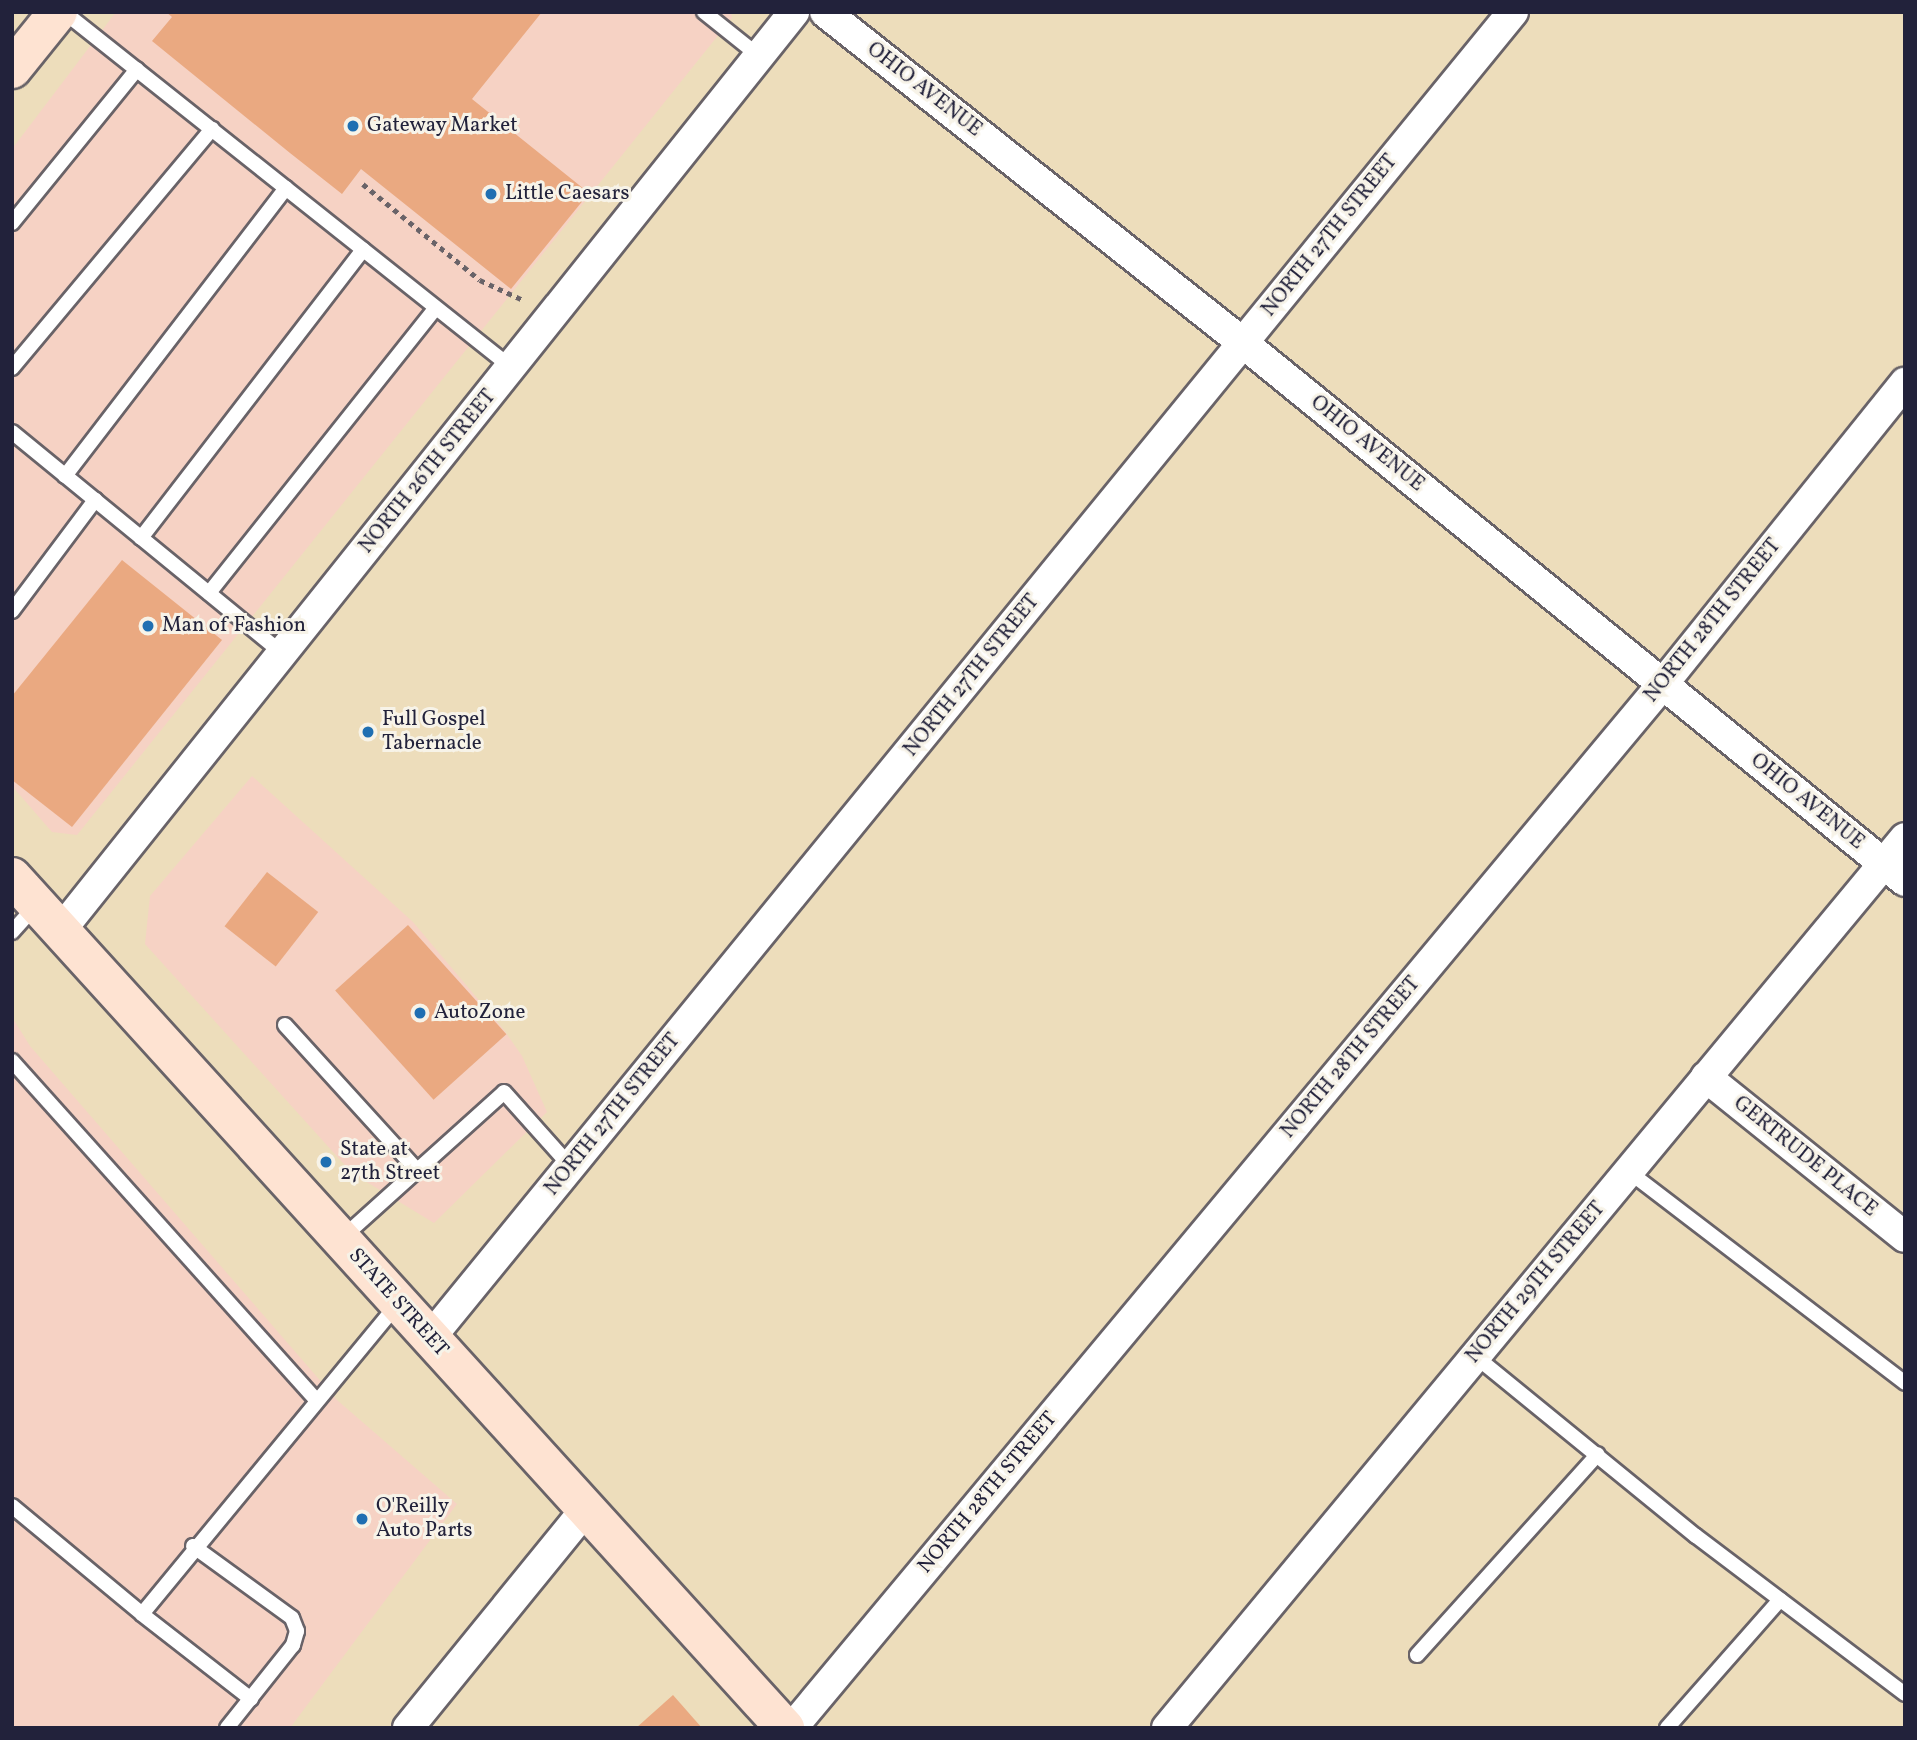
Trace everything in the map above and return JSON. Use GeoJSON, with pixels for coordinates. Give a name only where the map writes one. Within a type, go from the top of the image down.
{"type":"FeatureCollection","features":[{"type":"Feature","properties":{"kind":"main road"},"geometry":{"type":"LineString","coordinates":[[12,69],[58,12]]}},
{"type":"Feature","properties":{"kind":"main road","name":"STATE STREET"},"geometry":{"type":"LineString","coordinates":[[31,911],[340,1240],[785,1728]]}},
{"type":"Feature","properties":{"kind":"street","name":"NORTH 26TH STREET"},"geometry":{"type":"LineString","coordinates":[[31,911],[282,653],[794,12]]}},
{"type":"Feature","properties":{"kind":"street","name":"OHIO AVENUE"},"geometry":{"type":"LineString","coordinates":[[825,12],[1243,343],[1894,873]]}},
{"type":"Feature","properties":{"kind":"street","name":"NORTH 27TH STREET"},"geometry":{"type":"LineString","coordinates":[[430,1338],[1513,12]]}},
{"type":"Feature","properties":{"kind":"street","name":"NORTH 28TH STREET"},"geometry":{"type":"LineString","coordinates":[[792,1728],[1662,685],[1905,383]]}},
{"type":"Feature","properties":{"kind":"street","name":"NORTH 29TH STREET"},"geometry":{"type":"LineString","coordinates":[[1167,1728],[1706,1077],[1894,873],[1905,838]]}},
{"type":"Feature","properties":{"kind":"street","name":"GERTRUDE PLACE"},"geometry":{"type":"LineString","coordinates":[[1706,1077],[1905,1237]]}},
{"type":"Feature","properties":{"kind":"street"},"geometry":{"type":"LineString","coordinates":[[408,1728],[585,1510]]}},
{"type":"Feature","properties":{"kind":"lane"},"geometry":{"type":"LineString","coordinates":[[64,12],[511,367]]}},
{"type":"Feature","properties":{"kind":"lane"},"geometry":{"type":"LineString","coordinates":[[704,12],[759,56]]}},
{"type":"Feature","properties":{"kind":"lane"},"geometry":{"type":"LineString","coordinates":[[12,223],[136,69]]}},
{"type":"Feature","properties":{"kind":"lane"},"geometry":{"type":"LineString","coordinates":[[12,368],[212,129]]}},
{"type":"Feature","properties":{"kind":"lane"},"geometry":{"type":"LineString","coordinates":[[65,476],[286,188]]}},
{"type":"Feature","properties":{"kind":"lane"},"geometry":{"type":"LineString","coordinates":[[141,538],[363,250]]}},
{"type":"Feature","properties":{"kind":"lane"},"geometry":{"type":"LineString","coordinates":[[209,593],[436,308]]}},
{"type":"Feature","properties":{"kind":"lane"},"geometry":{"type":"LineString","coordinates":[[12,432],[282,653]]}},
{"type":"Feature","properties":{"kind":"lane"},"geometry":{"type":"LineString","coordinates":[[12,611],[95,500]]}},
{"type":"Feature","properties":{"kind":"lane"},"geometry":{"type":"LineString","coordinates":[[285,1025],[417,1170]]}},
{"type":"Feature","properties":{"kind":"lane"},"geometry":{"type":"LineString","coordinates":[[12,1061],[316,1400]]}},
{"type":"Feature","properties":{"kind":"lane"},"geometry":{"type":"LineString","coordinates":[[340,1240],[504,1092],[571,1167]]}},
{"type":"Feature","properties":{"kind":"lane"},"geometry":{"type":"LineString","coordinates":[[1628,1171],[1905,1383]]}},
{"type":"Feature","properties":{"kind":"lane"},"geometry":{"type":"LineString","coordinates":[[142,1614],[193,1546],[398,1303]]}},
{"type":"Feature","properties":{"kind":"lane"},"geometry":{"type":"LineString","coordinates":[[1475,1356],[1780,1600],[1905,1694]]}},
{"type":"Feature","properties":{"kind":"lane"},"geometry":{"type":"LineString","coordinates":[[1417,1656],[1598,1454]]}},
{"type":"Feature","properties":{"kind":"lane"},"geometry":{"type":"LineString","coordinates":[[12,1506],[142,1614],[251,1699]]}},
{"type":"Feature","properties":{"kind":"lane"},"geometry":{"type":"LineString","coordinates":[[193,1546],[292,1618],[297,1631],[293,1645],[228,1728]]}},
{"type":"Feature","properties":{"kind":"lane"},"geometry":{"type":"LineString","coordinates":[[1667,1728],[1780,1600]]}},
{"type":"Feature","properties":{"kind":"path"},"geometry":{"type":"LineString","coordinates":[[363,184],[480,280],[524,300]]}},
{"type":"Feature","properties":{"kind":"shaded area"},"geometry":{"type":"Polygon","coordinates":[[[116,12],[731,12],[732,18],[77,835],[52,832],[12,786],[12,149],[116,12]]]}},
{"type":"Feature","properties":{"kind":"shaded area"},"geometry":{"type":"Polygon","coordinates":[[[252,776],[413,922],[504,1030],[522,1056],[547,1112],[434,1223],[352,1173],[145,944],[150,896],[252,776]]]}},
{"type":"Feature","properties":{"kind":"shaded area"},"geometry":{"type":"Polygon","coordinates":[[[12,1017],[30,1046],[337,1400],[457,1504],[290,1728],[12,1728],[12,1017]]]}},
{"type":"Feature","properties":{"kind":"building","name":"Gateway Market"},"geometry":{"type":"Polygon","coordinates":[[[166,12],[542,12],[472,99],[589,193],[511,289],[361,169],[342,194],[290,153],[152,41],[172,17],[166,12]]]}},
{"type":"Feature","properties":{"kind":"building"},"geometry":{"type":"Polygon","coordinates":[[[122,560],[222,640],[72,827],[12,780],[12,696],[122,560]]]}},
{"type":"Feature","properties":{"kind":"building"},"geometry":{"type":"Polygon","coordinates":[[[267,872],[318,912],[276,966],[225,926],[267,872]]]}},
{"type":"Feature","properties":{"kind":"building","name":"AutoZone"},"geometry":{"type":"Polygon","coordinates":[[[408,925],[506,1034],[434,1100],[335,991],[408,925]]]}},
{"type":"Feature","properties":{"kind":"building"},"geometry":{"type":"Polygon","coordinates":[[[673,1695],[702,1728],[636,1728],[673,1695]]]}},
{"type":"Feature","properties":{"kind":"place","name":"Gateway Market"},"geometry":{"type":"Point","coordinates":[353,126]}},
{"type":"Feature","properties":{"kind":"place","name":"Little Caesars"},"geometry":{"type":"Point","coordinates":[491,194]}},
{"type":"Feature","properties":{"kind":"place","name":"Man of Fashion"},"geometry":{"type":"Point","coordinates":[148,626]}},
{"type":"Feature","properties":{"kind":"place","name":"Full Gospel Tabernacle"},"geometry":{"type":"Point","coordinates":[368,732]}},
{"type":"Feature","properties":{"kind":"place","name":"AutoZone"},"geometry":{"type":"Point","coordinates":[420,1013]}},
{"type":"Feature","properties":{"kind":"place","name":"State at 27th Street"},"geometry":{"type":"Point","coordinates":[326,1162]}},
{"type":"Feature","properties":{"kind":"place","name":"O'Reilly Auto Parts"},"geometry":{"type":"Point","coordinates":[362,1519]}}]}
